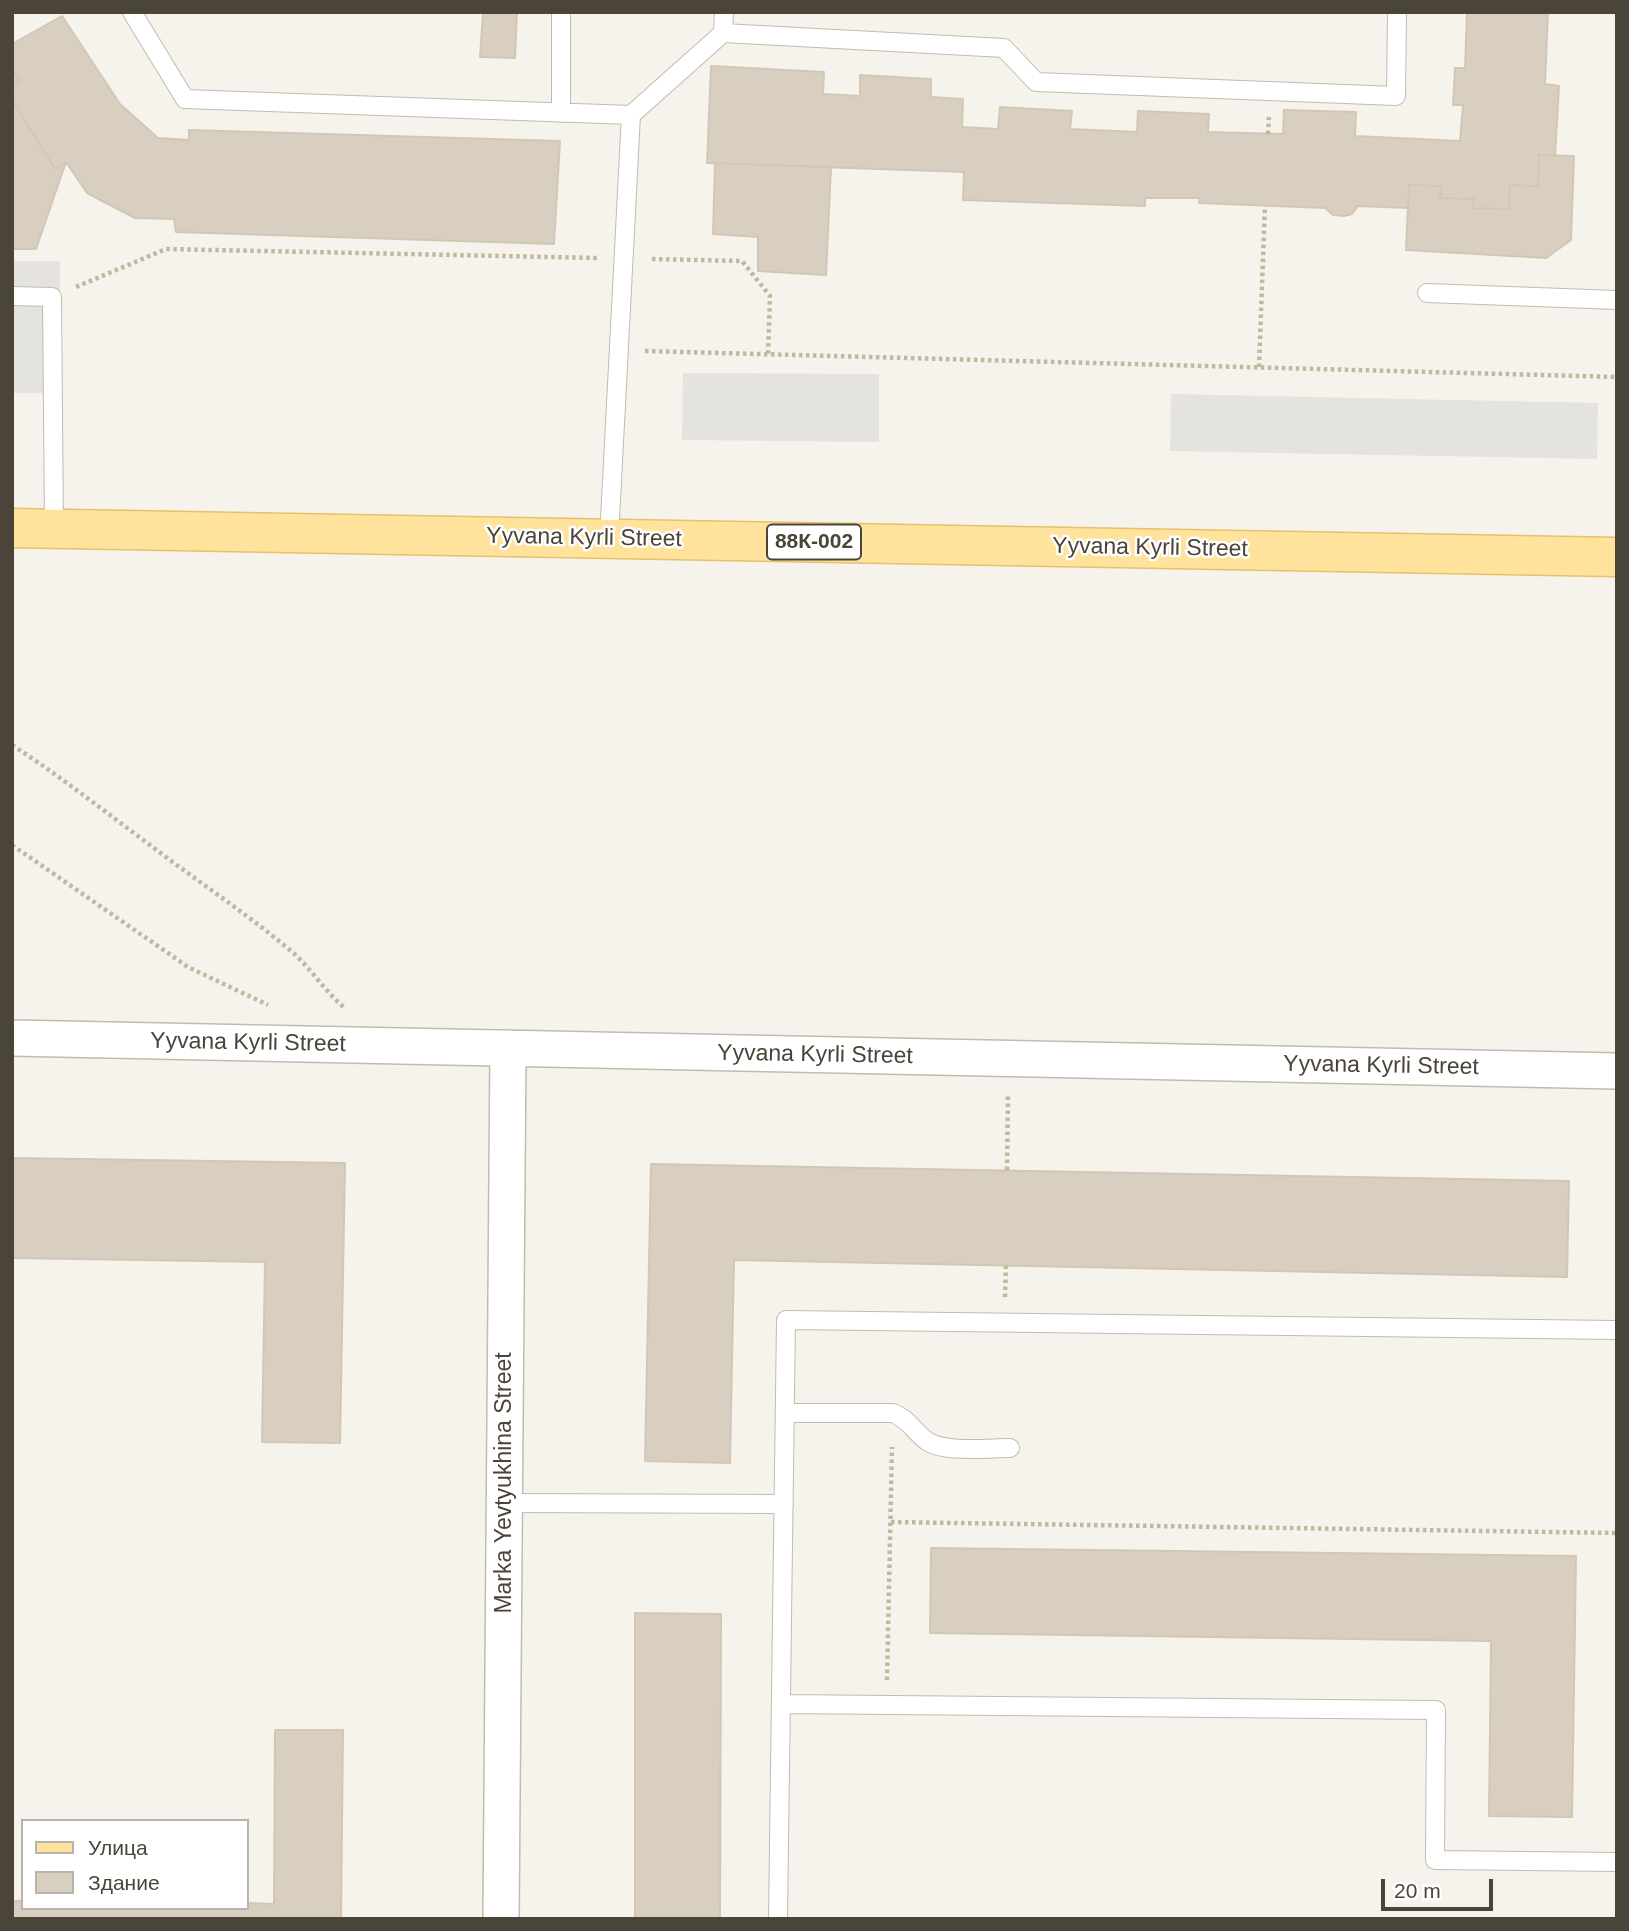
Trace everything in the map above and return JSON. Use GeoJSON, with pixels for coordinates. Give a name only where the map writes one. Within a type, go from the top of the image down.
{"type":"FeatureCollection","features":[{"type":"Feature","properties":{"kind":"main road","name":"Yyvana Kyrli Street"},"geometry":{"type":"LineString","coordinates":[[12,528],[1617,557]]}},
{"type":"Feature","properties":{"kind":"street","name":"Yyvana Kyrli Street"},"geometry":{"type":"LineString","coordinates":[[12,1038],[1617,1071]]}},
{"type":"Feature","properties":{"kind":"street","name":"Marka Yevtyukhina Street"},"geometry":{"type":"LineString","coordinates":[[501,1919],[508,1048]]}},
{"type":"Feature","properties":{"kind":"lane"},"geometry":{"type":"LineString","coordinates":[[132,12],[185,99],[631,115],[723,33],[1004,48],[1036,82],[1395,96],[1397,12]]}},
{"type":"Feature","properties":{"kind":"lane"},"geometry":{"type":"LineString","coordinates":[[561,12],[561,113]]}},
{"type":"Feature","properties":{"kind":"lane"},"geometry":{"type":"LineString","coordinates":[[723,33],[724,12]]}},
{"type":"Feature","properties":{"kind":"lane"},"geometry":{"type":"LineString","coordinates":[[609,539],[631,115]]}},
{"type":"Feature","properties":{"kind":"lane"},"geometry":{"type":"LineString","coordinates":[[1427,293],[1617,300]]}},
{"type":"Feature","properties":{"kind":"lane"},"geometry":{"type":"LineString","coordinates":[[12,296],[52,297],[54,529]]}},
{"type":"Feature","properties":{"kind":"lane"},"geometry":{"type":"LineString","coordinates":[[778,1919],[786,1320],[1617,1330]]}},
{"type":"Feature","properties":{"kind":"lane"},"geometry":{"type":"LineString","coordinates":[[786,1413],[893,1413],[904,1417],[930,1444],[941,1448],[1010,1448]]}},
{"type":"Feature","properties":{"kind":"lane"},"geometry":{"type":"LineString","coordinates":[[505,1503],[785,1504]]}},
{"type":"Feature","properties":{"kind":"lane"},"geometry":{"type":"LineString","coordinates":[[782,1704],[1436,1710],[1435,1860],[1617,1862]]}},
{"type":"Feature","properties":{"kind":"path"},"geometry":{"type":"LineString","coordinates":[[1259,367],[1265,206]]}},
{"type":"Feature","properties":{"kind":"path"},"geometry":{"type":"LineString","coordinates":[[52,297],[166,248],[743,261],[770,296],[768,354]]}},
{"type":"Feature","properties":{"kind":"path"},"geometry":{"type":"LineString","coordinates":[[619,350],[1617,377]]}},
{"type":"Feature","properties":{"kind":"path"},"geometry":{"type":"LineString","coordinates":[[12,745],[59,776],[150,846],[247,915],[294,954],[329,995],[349,1011]]}},
{"type":"Feature","properties":{"kind":"path"},"geometry":{"type":"LineString","coordinates":[[12,845],[188,967],[275,1008]]}},
{"type":"Feature","properties":{"kind":"path"},"geometry":{"type":"LineString","coordinates":[[1007,1170],[1009,1059]]}},
{"type":"Feature","properties":{"kind":"path"},"geometry":{"type":"LineString","coordinates":[[887,1705],[893,1413]]}},
{"type":"Feature","properties":{"kind":"path"},"geometry":{"type":"LineString","coordinates":[[891,1522],[1617,1533]]}},
{"type":"Feature","properties":{"kind":"shaded area"},"geometry":{"type":"Polygon","coordinates":[[[12,261],[60,261],[59,393],[12,393],[12,261]]]}},
{"type":"Feature","properties":{"kind":"shaded area"},"geometry":{"type":"Polygon","coordinates":[[[683,373],[879,374],[879,442],[682,440],[683,373]]]}},
{"type":"Feature","properties":{"kind":"shaded area"},"geometry":{"type":"Polygon","coordinates":[[[1171,394],[1598,403],[1597,459],[1170,451],[1171,394]]]}},
{"type":"Feature","properties":{"kind":"building"},"geometry":{"type":"Polygon","coordinates":[[[483,12],[517,12],[515,58],[480,57],[483,12]]]}},
{"type":"Feature","properties":{"kind":"building"},"geometry":{"type":"Polygon","coordinates":[[[1467,12],[1548,12],[1545,84],[1559,86],[1555,156],[1539,155],[1538,186],[1510,185],[1509,209],[1473,208],[1474,199],[1440,198],[1441,186],[1409,185],[1408,208],[1358,206],[1352,214],[1344,216],[1333,215],[1325,208],[1199,203],[1200,198],[1145,198],[1145,206],[963,200],[964,172],[707,163],[711,66],[824,72],[823,94],[860,96],[860,75],[931,79],[931,97],[963,99],[962,127],[998,129],[1000,107],[1072,111],[1070,129],[1137,132],[1138,111],[1209,114],[1208,132],[1283,134],[1284,110],[1356,112],[1355,136],[1460,141],[1463,105],[1453,105],[1455,68],[1465,68],[1467,12]]]}},
{"type":"Feature","properties":{"kind":"building"},"geometry":{"type":"Polygon","coordinates":[[[62,16],[120,104],[158,138],[189,140],[189,130],[560,141],[554,244],[176,232],[174,219],[135,218],[87,193],[66,162],[55,169],[12,100],[12,86],[20,81],[12,69],[12,44],[62,16]]]}},
{"type":"Feature","properties":{"kind":"building"},"geometry":{"type":"Polygon","coordinates":[[[12,69],[20,81],[12,86],[12,69]]]}},
{"type":"Feature","properties":{"kind":"building"},"geometry":{"type":"Polygon","coordinates":[[[12,100],[55,169],[66,162],[36,249],[12,249],[12,100]]]}},
{"type":"Feature","properties":{"kind":"building"},"geometry":{"type":"Polygon","coordinates":[[[1539,155],[1574,156],[1571,240],[1546,258],[1406,250],[1409,185],[1441,186],[1440,198],[1474,199],[1473,208],[1509,209],[1510,185],[1538,186],[1539,155]]]}},
{"type":"Feature","properties":{"kind":"building"},"geometry":{"type":"Polygon","coordinates":[[[715,163],[831,167],[826,275],[758,271],[758,237],[713,234],[715,163]]]}},
{"type":"Feature","properties":{"kind":"building"},"geometry":{"type":"Polygon","coordinates":[[[12,1158],[345,1163],[340,1443],[262,1442],[265,1262],[12,1258],[12,1158]]]}},
{"type":"Feature","properties":{"kind":"building"},"geometry":{"type":"Polygon","coordinates":[[[651,1164],[1569,1181],[1567,1277],[734,1260],[730,1463],[645,1461],[651,1164]]]}},
{"type":"Feature","properties":{"kind":"building"},"geometry":{"type":"Polygon","coordinates":[[[931,1548],[1576,1556],[1572,1817],[1489,1816],[1491,1641],[930,1633],[931,1548]]]}},
{"type":"Feature","properties":{"kind":"building"},"geometry":{"type":"Polygon","coordinates":[[[635,1613],[721,1614],[720,1919],[635,1919],[635,1613]]]}},
{"type":"Feature","properties":{"kind":"building"},"geometry":{"type":"Polygon","coordinates":[[[275,1730],[343,1730],[341,1919],[12,1919],[12,1901],[21,1901],[21,1910],[248,1910],[248,1903],[274,1904],[275,1730]]]}}]}
